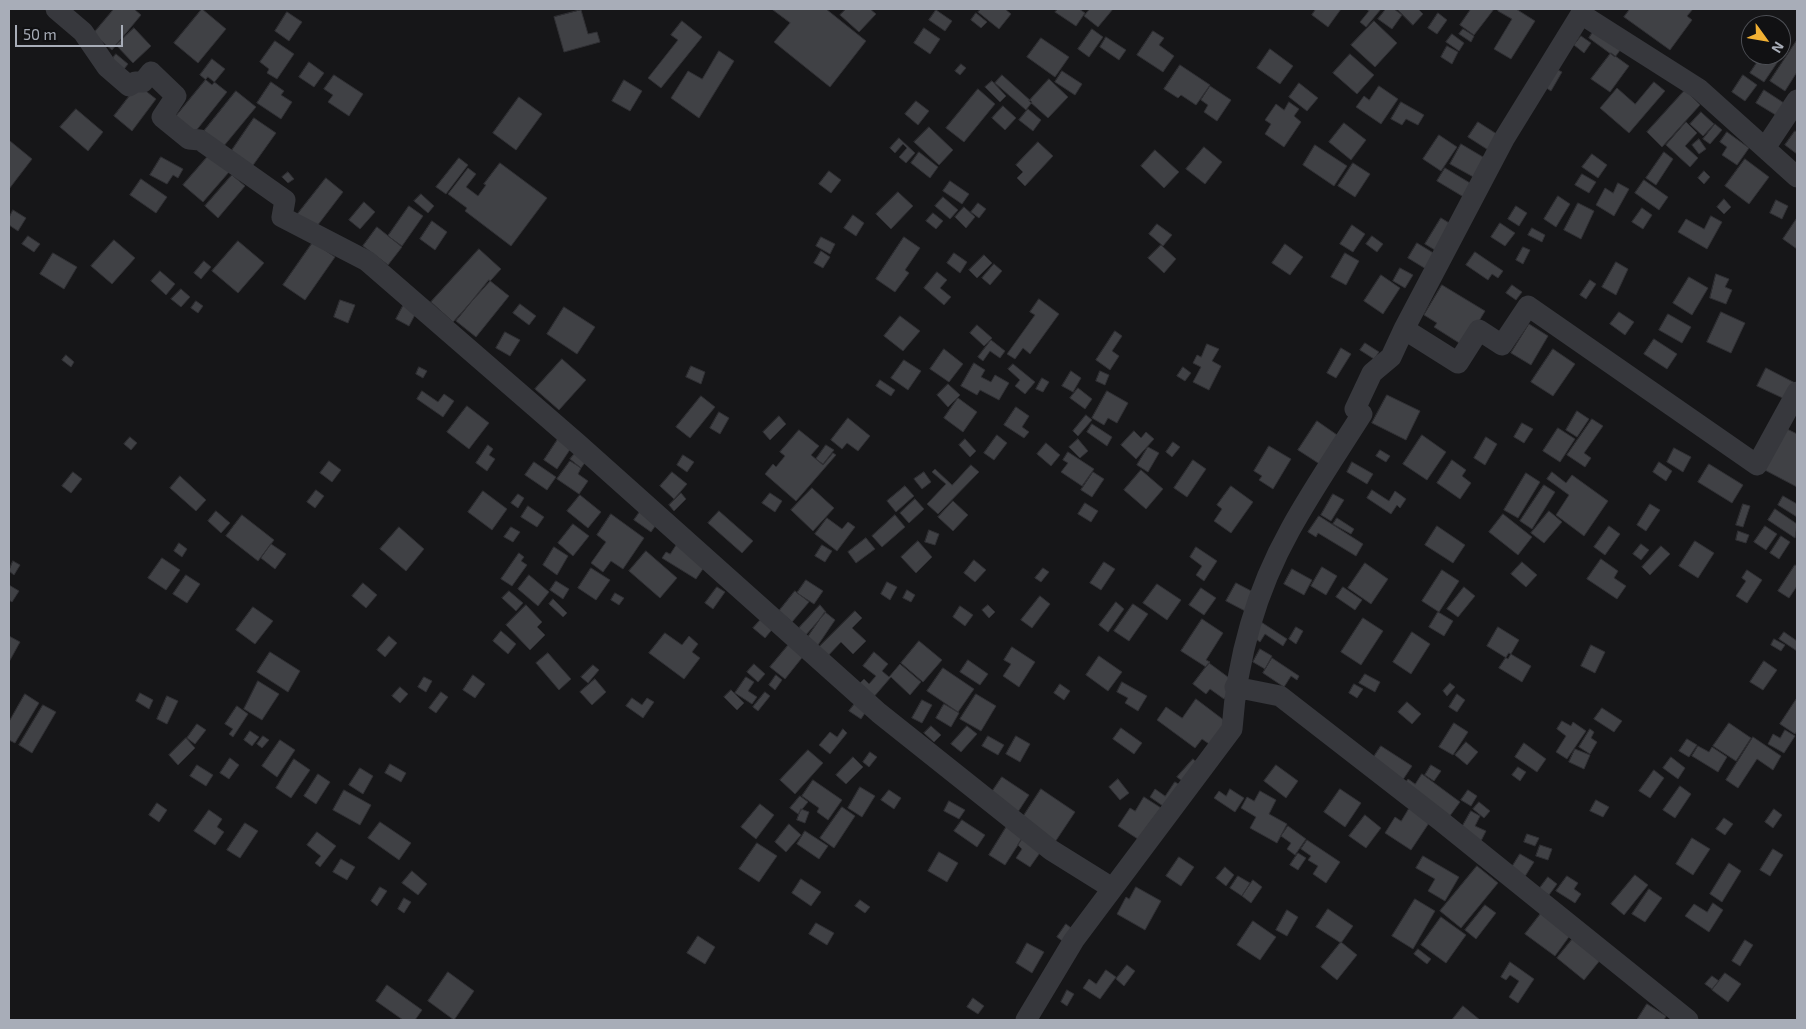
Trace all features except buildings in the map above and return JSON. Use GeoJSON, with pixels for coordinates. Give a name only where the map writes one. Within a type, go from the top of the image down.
{"type":"FeatureCollection","features":[{"type":"Feature","properties":{"kind":"street"},"geometry":{"type":"LineString","coordinates":[[56,9],[83,32],[108,67],[130,86],[135,82],[143,82],[151,72],[176,96],[162,117],[189,139],[200,140],[285,200],[282,216],[366,261],[578,444],[879,713],[1050,850],[1112,888]]}},
{"type":"Feature","properties":{"kind":"street"},"geometry":{"type":"LineString","coordinates":[[1026,1020],[1074,940],[1232,729],[1235,688],[1246,640],[1262,588],[1290,530],[1362,414],[1355,409],[1372,373],[1391,358],[1404,329],[1504,139],[1583,11],[1699,89],[1797,177]]}},
{"type":"Feature","properties":{"kind":"street"},"geometry":{"type":"LineString","coordinates":[[1765,148],[1797,100]]}},
{"type":"Feature","properties":{"kind":"street"},"geometry":{"type":"LineString","coordinates":[[1404,329],[1458,364],[1480,330],[1502,345],[1528,306],[1757,465],[1797,392]]}},
{"type":"Feature","properties":{"kind":"street"},"geometry":{"type":"LineString","coordinates":[[1235,688],[1280,696],[1441,821],[1688,1020]]}}]}
